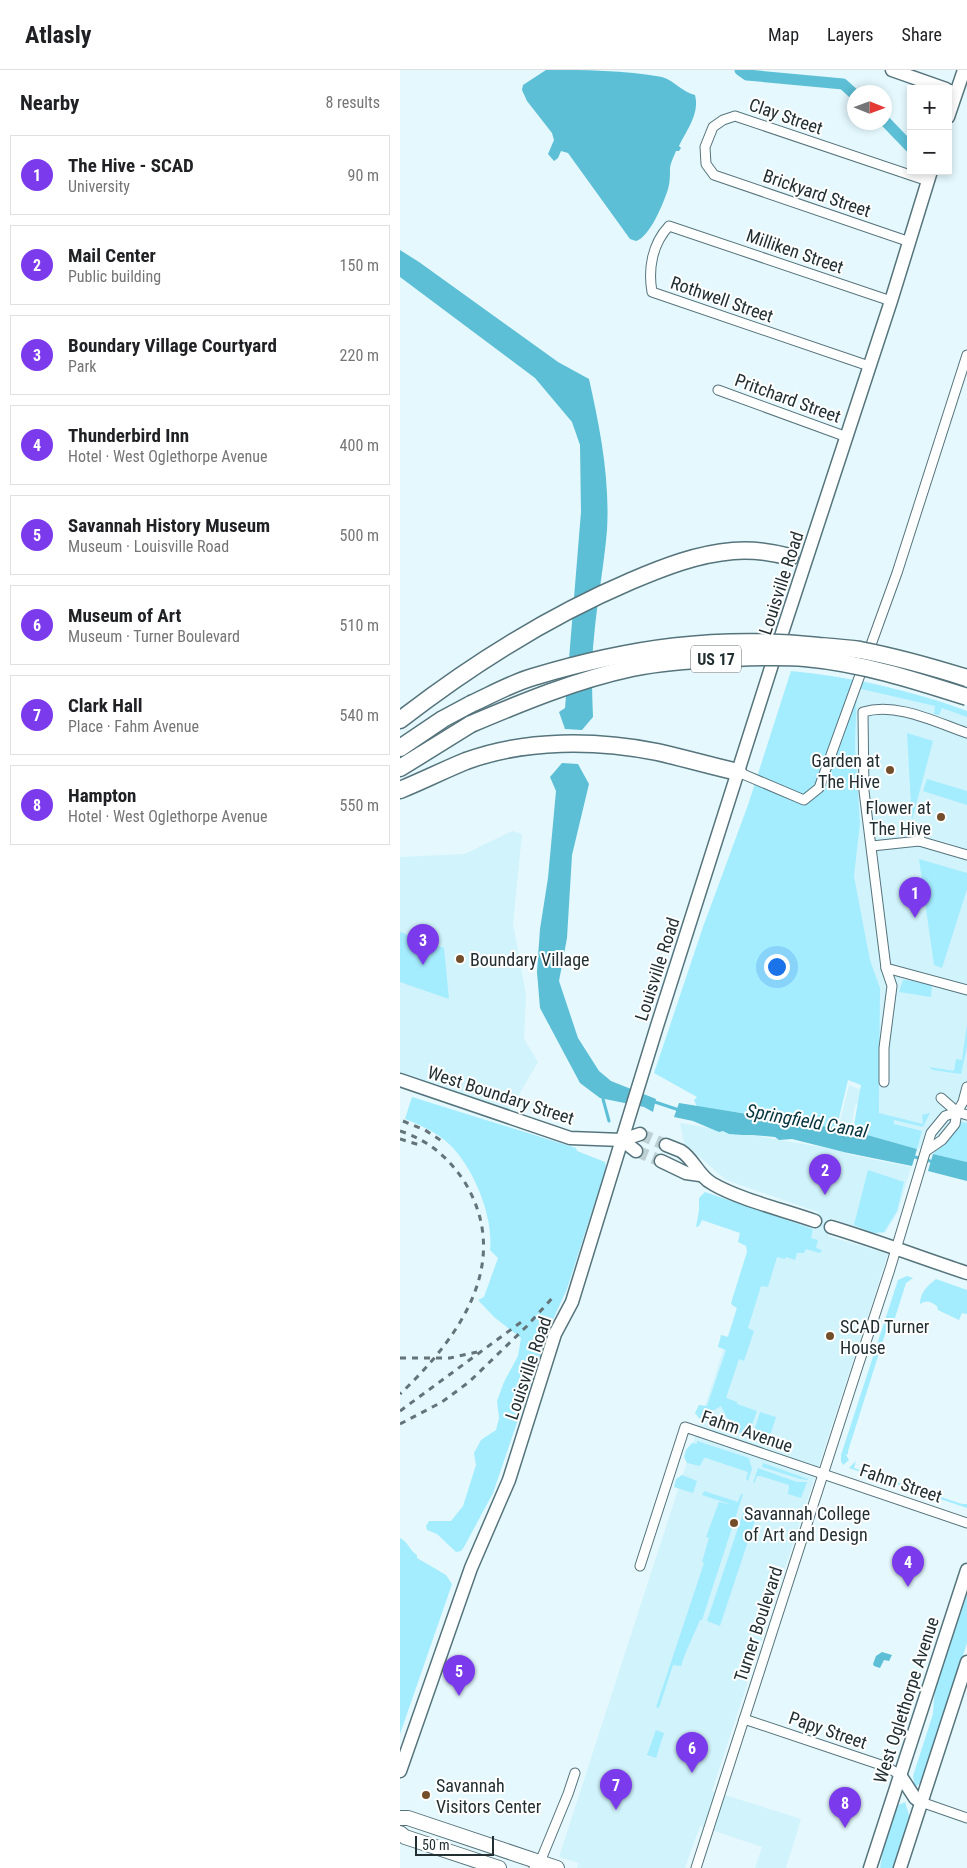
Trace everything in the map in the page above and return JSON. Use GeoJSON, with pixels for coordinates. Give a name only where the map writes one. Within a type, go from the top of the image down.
{"type":"FeatureCollection","features":[{"type":"Feature","properties":{"kind":"highway"},"geometry":{"type":"LineString","coordinates":[[400,720],[470,670],[564,612],[650,573],[692,558],[735,551],[756,551],[790,557]]}},
{"type":"Feature","properties":{"kind":"highway","name":"US 17"},"geometry":{"type":"LineString","coordinates":[[400,748],[443,718],[532,677],[629,653],[662,647],[713,642],[777,642],[859,650],[915,662],[967,678]]}},
{"type":"Feature","properties":{"kind":"highway","name":"US 17"},"geometry":{"type":"LineString","coordinates":[[400,768],[471,724],[520,703],[631,668],[667,663],[712,659],[805,658],[844,664],[910,679],[967,697]]}},
{"type":"Feature","properties":{"kind":"highway"},"geometry":{"type":"LineString","coordinates":[[400,790],[468,761],[517,748],[567,743],[639,749],[738,772]]}},
{"type":"Feature","properties":{"kind":"main road"},"geometry":{"type":"LineString","coordinates":[[892,70],[936,85]]}},
{"type":"Feature","properties":{"kind":"main road"},"geometry":{"type":"LineString","coordinates":[[952,87],[964,70]]}},
{"type":"Feature","properties":{"kind":"main road","name":"Louisville Road"},"geometry":{"type":"LineString","coordinates":[[400,1771],[470,1568],[509,1480],[555,1334],[572,1302],[783,630],[910,242],[929,176]]}},
{"type":"Feature","properties":{"kind":"main road","name":"West Boundary Street"},"geometry":{"type":"LineString","coordinates":[[400,1080],[570,1138],[622,1140],[640,1134]]}},
{"type":"Feature","properties":{"kind":"main road"},"geometry":{"type":"LineString","coordinates":[[622,1140],[636,1151]]}},
{"type":"Feature","properties":{"kind":"main road"},"geometry":{"type":"LineString","coordinates":[[666,1145],[681,1152],[692,1162],[700,1175],[712,1184],[727,1191],[815,1221]]}},
{"type":"Feature","properties":{"kind":"main road"},"geometry":{"type":"LineString","coordinates":[[661,1161],[686,1173],[700,1175]]}},
{"type":"Feature","properties":{"kind":"main road"},"geometry":{"type":"LineString","coordinates":[[831,1227],[897,1247],[927,1260],[967,1273]]}},
{"type":"Feature","properties":{"kind":"main road","name":"West Oglethorpe Avenue"},"geometry":{"type":"LineString","coordinates":[[870,1868],[967,1570]]}},
{"type":"Feature","properties":{"kind":"main road"},"geometry":{"type":"LineString","coordinates":[[900,1868],[967,1662]]}},
{"type":"Feature","properties":{"kind":"main road"},"geometry":{"type":"LineString","coordinates":[[900,1775],[911,1793],[921,1802]]}},
{"type":"Feature","properties":{"kind":"main road"},"geometry":{"type":"LineString","coordinates":[[400,1818],[408,1818],[537,1865],[557,1868]]}},
{"type":"Feature","properties":{"kind":"main road"},"geometry":{"type":"LineString","coordinates":[[400,1833],[405,1837],[499,1868]]}},
{"type":"Feature","properties":{"kind":"street","name":"Clay Street"},"geometry":{"type":"LineString","coordinates":[[714,175],[706,164],[705,147],[714,127],[723,120],[735,116],[929,176]]}},
{"type":"Feature","properties":{"kind":"street","name":"Brickyard Street"},"geometry":{"type":"LineString","coordinates":[[714,175],[910,242]]}},
{"type":"Feature","properties":{"kind":"street","name":"Rothwell Street"},"geometry":{"type":"LineString","coordinates":[[688,232],[669,226],[659,236],[649,277],[652,292],[869,366]]}},
{"type":"Feature","properties":{"kind":"street","name":"Milliken Street"},"geometry":{"type":"LineString","coordinates":[[688,232],[891,301]]}},
{"type":"Feature","properties":{"kind":"street"},"geometry":{"type":"LineString","coordinates":[[738,772],[804,800],[819,788],[897,573],[967,355]]}},
{"type":"Feature","properties":{"kind":"street","name":"Pritchard Street"},"geometry":{"type":"LineString","coordinates":[[718,390],[847,437]]}},
{"type":"Feature","properties":{"kind":"street"},"geometry":{"type":"LineString","coordinates":[[884,1082],[884,1048],[892,986],[886,968],[864,791],[863,712],[874,709],[886,709],[967,733]]}},
{"type":"Feature","properties":{"kind":"street"},"geometry":{"type":"LineString","coordinates":[[919,841],[921,828]]}},
{"type":"Feature","properties":{"kind":"street"},"geometry":{"type":"LineString","coordinates":[[872,846],[919,841],[967,855]]}},
{"type":"Feature","properties":{"kind":"street"},"geometry":{"type":"LineString","coordinates":[[886,968],[967,990]]}},
{"type":"Feature","properties":{"kind":"street"},"geometry":{"type":"LineString","coordinates":[[957,1112],[963,1102],[967,1087]]}},
{"type":"Feature","properties":{"kind":"street"},"geometry":{"type":"LineString","coordinates":[[941,1098],[957,1112],[967,1115]]}},
{"type":"Feature","properties":{"kind":"street","name":"Turner Boulevard"},"geometry":{"type":"LineString","coordinates":[[696,1868],[824,1475],[926,1151],[942,1140],[955,1124],[957,1112]]}},
{"type":"Feature","properties":{"kind":"street","name":"Fahm Avenue"},"geometry":{"type":"LineString","coordinates":[[640,1566],[685,1427],[824,1475]]}},
{"type":"Feature","properties":{"kind":"street","name":"Fahm Street"},"geometry":{"type":"LineString","coordinates":[[824,1475],[967,1523]]}},
{"type":"Feature","properties":{"kind":"street","name":"Papy Street"},"geometry":{"type":"LineString","coordinates":[[744,1719],[887,1767],[900,1775]]}},
{"type":"Feature","properties":{"kind":"street"},"geometry":{"type":"LineString","coordinates":[[537,1865],[568,1794],[575,1773]]}},
{"type":"Feature","properties":{"kind":"street"},"geometry":{"type":"LineString","coordinates":[[921,1802],[967,1818]]}},
{"type":"Feature","properties":{"kind":"shaded area"},"geometry":{"type":"Polygon","coordinates":[[[546,70],[589,70],[662,77],[695,95],[696,109],[694,116],[679,146],[681,148],[679,151],[676,151],[671,162],[669,184],[660,210],[646,233],[636,241],[630,239],[568,153],[561,151],[558,158],[554,161],[548,154],[554,140],[552,133],[527,101],[522,90],[523,85],[546,70]]]}},
{"type":"Feature","properties":{"kind":"shaded area"},"geometry":{"type":"Polygon","coordinates":[[[400,250],[558,362],[589,379],[606,473],[608,511],[606,543],[593,647],[593,717],[582,730],[565,729],[559,712],[565,708],[581,512],[580,445],[572,422],[535,378],[400,277],[400,250]]]}},
{"type":"Feature","properties":{"kind":"shaded area"},"geometry":{"type":"Polygon","coordinates":[[[791,671],[881,685],[967,711],[967,717],[942,708],[939,715],[934,714],[935,706],[857,688],[855,745],[860,824],[854,876],[870,960],[880,988],[879,1113],[923,1124],[922,1115],[930,1113],[923,1127],[894,1120],[894,1124],[922,1131],[917,1149],[853,1131],[861,1085],[848,1080],[836,1130],[756,1115],[697,1107],[694,1100],[697,1097],[654,1073],[703,927],[748,805],[791,671]]]}},
{"type":"Feature","properties":{"kind":"shaded area"},"geometry":{"type":"Polygon","coordinates":[[[857,679],[940,701],[967,711],[967,1162],[879,1137],[880,988],[870,960],[854,876],[860,824],[855,745],[857,679]]]}},
{"type":"Feature","properties":{"kind":"shaded area"},"geometry":{"type":"Polygon","coordinates":[[[907,733],[933,741],[912,820],[907,733]]]}},
{"type":"Feature","properties":{"kind":"shaded area"},"geometry":{"type":"Polygon","coordinates":[[[562,763],[578,764],[589,784],[572,855],[567,938],[559,981],[578,1038],[599,1071],[611,1081],[656,1099],[653,1112],[644,1107],[600,1098],[580,1083],[540,1008],[537,972],[540,929],[548,878],[556,791],[550,777],[562,763]]]}},
{"type":"Feature","properties":{"kind":"shaded area"},"geometry":{"type":"Polygon","coordinates":[[[927,779],[967,791],[967,805],[923,791],[927,779]]]}},
{"type":"Feature","properties":{"kind":"shaded area","name":"Boundary Village"},"geometry":{"type":"Polygon","coordinates":[[[512,831],[522,834],[513,924],[526,995],[524,1039],[538,1062],[510,1110],[400,1073],[400,857],[465,854],[512,831]]]}},
{"type":"Feature","properties":{"kind":"shaded area"},"geometry":{"type":"Polygon","coordinates":[[[919,859],[967,873],[967,889],[942,968],[934,965],[919,859]]]}},
{"type":"Feature","properties":{"kind":"shaded area"},"geometry":{"type":"Polygon","coordinates":[[[400,932],[444,948],[449,999],[400,982],[400,932]]]}},
{"type":"Feature","properties":{"kind":"shaded area"},"geometry":{"type":"Polygon","coordinates":[[[903,980],[932,985],[931,997],[899,992],[903,980]]]}},
{"type":"Feature","properties":{"kind":"shaded area"},"geometry":{"type":"Polygon","coordinates":[[[967,1024],[967,1047],[961,1074],[933,1070],[929,1067],[954,1071],[956,1059],[962,1060],[967,1024]]]}},
{"type":"Feature","properties":{"kind":"shaded area","name":"Savannah College of Art and Design"},"geometry":{"type":"Polygon","coordinates":[[[877,1071],[878,1083],[855,1106],[846,1154],[911,1167],[898,1212],[885,1233],[873,1234],[832,1218],[828,1236],[888,1254],[712,1791],[801,1819],[786,1868],[755,1868],[762,1847],[700,1826],[685,1868],[577,1868],[579,1863],[559,1857],[766,1218],[813,1232],[818,1212],[726,1180],[684,1143],[680,1123],[833,1149],[849,1085],[859,1089],[877,1071]]]}},
{"type":"Feature","properties":{"kind":"shaded area"},"geometry":{"type":"Polygon","coordinates":[[[412,1097],[576,1148],[577,1151],[605,1162],[606,1167],[567,1289],[550,1326],[493,1493],[464,1547],[461,1551],[456,1552],[437,1534],[427,1530],[426,1526],[429,1521],[451,1521],[463,1506],[476,1465],[474,1453],[481,1440],[496,1430],[499,1418],[497,1401],[504,1382],[518,1356],[521,1338],[494,1317],[478,1300],[484,1297],[498,1258],[490,1250],[489,1223],[485,1208],[474,1179],[458,1154],[439,1136],[405,1119],[412,1097]]]}},
{"type":"Feature","properties":{"kind":"shaded area"},"geometry":{"type":"Polygon","coordinates":[[[679,1103],[853,1131],[917,1149],[912,1166],[792,1139],[779,1140],[775,1137],[729,1134],[723,1131],[719,1132],[693,1121],[674,1117],[679,1103]]]}},
{"type":"Feature","properties":{"kind":"shaded area"},"geometry":{"type":"Polygon","coordinates":[[[961,1122],[967,1123],[967,1162],[933,1154],[945,1143],[961,1122]]]}},
{"type":"Feature","properties":{"kind":"shaded area"},"geometry":{"type":"Polygon","coordinates":[[[933,1154],[967,1162],[967,1181],[928,1171],[933,1154]]]}},
{"type":"Feature","properties":{"kind":"shaded area"},"geometry":{"type":"Polygon","coordinates":[[[868,1170],[904,1182],[897,1211],[884,1232],[873,1233],[854,1225],[868,1170]]]}},
{"type":"Feature","properties":{"kind":"shaded area"},"geometry":{"type":"Polygon","coordinates":[[[705,1192],[813,1229],[811,1238],[818,1240],[816,1248],[822,1250],[820,1253],[806,1249],[804,1253],[797,1253],[795,1260],[777,1257],[768,1287],[761,1286],[748,1328],[754,1331],[744,1361],[739,1359],[726,1398],[757,1411],[748,1436],[733,1430],[721,1406],[711,1412],[717,1425],[699,1418],[695,1413],[699,1405],[707,1406],[726,1350],[718,1347],[721,1335],[728,1337],[737,1308],[731,1303],[747,1252],[746,1246],[738,1242],[740,1233],[702,1220],[699,1226],[696,1227],[699,1198],[705,1192]]]}},
{"type":"Feature","properties":{"kind":"shaded area"},"geometry":{"type":"Polygon","coordinates":[[[907,1276],[913,1278],[906,1283],[893,1324],[887,1328],[848,1454],[846,1455],[849,1460],[843,1465],[841,1455],[898,1280],[907,1276]]]}},
{"type":"Feature","properties":{"kind":"shaded area"},"geometry":{"type":"Polygon","coordinates":[[[936,1279],[967,1290],[967,1314],[962,1313],[959,1320],[938,1310],[937,1306],[931,1302],[927,1301],[920,1304],[921,1296],[936,1279]]]}},
{"type":"Feature","properties":{"kind":"shaded area"},"geometry":{"type":"Polygon","coordinates":[[[760,1412],[776,1417],[768,1442],[752,1437],[760,1412]]]}},
{"type":"Feature","properties":{"kind":"shaded area"},"geometry":{"type":"Polygon","coordinates":[[[697,1441],[749,1458],[752,1469],[748,1481],[746,1479],[748,1472],[706,1458],[704,1458],[700,1466],[687,1463],[684,1457],[686,1450],[692,1443],[697,1444],[697,1441]]]}},
{"type":"Feature","properties":{"kind":"shaded area"},"geometry":{"type":"Polygon","coordinates":[[[856,1461],[854,1468],[962,1504],[967,1504],[967,1508],[849,1468],[856,1461]]]}},
{"type":"Feature","properties":{"kind":"shaded area"},"geometry":{"type":"Polygon","coordinates":[[[763,1463],[808,1479],[808,1480],[762,1467],[763,1463]]]}},
{"type":"Feature","properties":{"kind":"shaded area"},"geometry":{"type":"Polygon","coordinates":[[[758,1468],[797,1482],[807,1482],[801,1498],[788,1494],[789,1485],[760,1476],[757,1476],[753,1483],[758,1468]]]}},
{"type":"Feature","properties":{"kind":"shaded area"},"geometry":{"type":"Polygon","coordinates":[[[682,1475],[697,1481],[693,1493],[674,1487],[676,1479],[682,1475]]]}},
{"type":"Feature","properties":{"kind":"shaded area"},"geometry":{"type":"Polygon","coordinates":[[[704,1491],[738,1502],[741,1494],[743,1494],[702,1620],[700,1620],[681,1666],[673,1665],[659,1708],[656,1707],[704,1563],[702,1562],[709,1538],[706,1537],[719,1502],[733,1505],[702,1495],[704,1491]]]}},
{"type":"Feature","properties":{"kind":"shaded area"},"geometry":{"type":"Polygon","coordinates":[[[744,1510],[757,1514],[720,1626],[707,1621],[744,1510]]]}},
{"type":"Feature","properties":{"kind":"shaded area"},"geometry":{"type":"Polygon","coordinates":[[[400,1538],[417,1555],[417,1558],[446,1575],[452,1584],[400,1734],[400,1538]]]}},
{"type":"Feature","properties":{"kind":"shaded area"},"geometry":{"type":"Polygon","coordinates":[[[967,1590],[967,1643],[923,1780],[915,1788],[913,1776],[933,1714],[935,1686],[967,1590]]]}},
{"type":"Feature","properties":{"kind":"shaded area"},"geometry":{"type":"Polygon","coordinates":[[[882,1652],[892,1655],[889,1661],[884,1660],[880,1668],[874,1666],[876,1656],[882,1652]]]}},
{"type":"Feature","properties":{"kind":"shaded area"},"geometry":{"type":"Polygon","coordinates":[[[656,1730],[664,1733],[656,1758],[647,1755],[656,1730]]]}},
{"type":"Feature","properties":{"kind":"shaded area"},"geometry":{"type":"Polygon","coordinates":[[[905,1802],[910,1818],[894,1868],[880,1868],[885,1836],[896,1806],[905,1802]]]}},
{"type":"Feature","properties":{"kind":"waterway"},"geometry":{"type":"LineString","coordinates":[[740,70],[747,75],[843,84],[847,88]]}},
{"type":"Feature","properties":{"kind":"waterway"},"geometry":{"type":"LineString","coordinates":[[892,128],[907,144]]}},
{"type":"Feature","properties":{"kind":"waterway"},"geometry":{"type":"LineString","coordinates":[[603,1099],[609,1121]]}},
{"type":"Feature","properties":{"kind":"waterway","name":"Springfield Canal"},"geometry":{"type":"LineString","coordinates":[[652,1101],[679,1110]]}},
{"type":"Feature","properties":{"kind":"waterway","name":"Springfield Canal"},"geometry":{"type":"LineString","coordinates":[[911,1156],[934,1162]]}},
{"type":"Feature","properties":{"kind":"tunnel"},"geometry":{"type":"LineString","coordinates":[[640,1134],[666,1145]]}},
{"type":"Feature","properties":{"kind":"tunnel"},"geometry":{"type":"LineString","coordinates":[[636,1151],[661,1161]]}},
{"type":"Feature","properties":{"kind":"railway"},"geometry":{"type":"LineString","coordinates":[[403,1121],[425,1130],[442,1141]]}},
{"type":"Feature","properties":{"kind":"railway"},"geometry":{"type":"LineString","coordinates":[[400,1131],[428,1144],[458,1172],[478,1211],[483,1241],[481,1269],[473,1297],[459,1323],[442,1348],[400,1394]]}},
{"type":"Feature","properties":{"kind":"railway"},"geometry":{"type":"LineString","coordinates":[[400,1139],[423,1146]]}},
{"type":"Feature","properties":{"kind":"railway"},"geometry":{"type":"LineString","coordinates":[[400,1424],[442,1402],[469,1382],[527,1326],[554,1296]]}},
{"type":"Feature","properties":{"kind":"railway"},"geometry":{"type":"LineString","coordinates":[[400,1411],[524,1320]]}},
{"type":"Feature","properties":{"kind":"railway"},"geometry":{"type":"LineString","coordinates":[[400,1358],[450,1358],[477,1352]]}},
{"type":"Feature","properties":{"kind":"place","name":"Garden at The Hive"},"geometry":{"type":"Point","coordinates":[890,770]}},
{"type":"Feature","properties":{"kind":"place","name":"Flower at The Hive"},"geometry":{"type":"Point","coordinates":[941,817]}},
{"type":"Feature","properties":{"kind":"place","name":"The Hive - SCAD"},"geometry":{"type":"Point","coordinates":[915,918]}},
{"type":"Feature","properties":{"kind":"place","name":"Boundary Village"},"geometry":{"type":"Point","coordinates":[460,959]}},
{"type":"Feature","properties":{"kind":"place","name":"Boundary Village Courtyard"},"geometry":{"type":"Point","coordinates":[423,965]}},
{"type":"Feature","properties":{"kind":"place","name":"Mail Center"},"geometry":{"type":"Point","coordinates":[825,1195]}},
{"type":"Feature","properties":{"kind":"place","name":"SCAD Turner House"},"geometry":{"type":"Point","coordinates":[830,1336]}},
{"type":"Feature","properties":{"kind":"place","name":"Savannah College of Art and Design"},"geometry":{"type":"Point","coordinates":[734,1523]}},
{"type":"Feature","properties":{"kind":"place","name":"Thunderbird Inn"},"geometry":{"type":"Point","coordinates":[908,1587]}},
{"type":"Feature","properties":{"kind":"place","name":"Savannah History Museum"},"geometry":{"type":"Point","coordinates":[459,1696]}},
{"type":"Feature","properties":{"kind":"place","name":"Museum of Art"},"geometry":{"type":"Point","coordinates":[692,1773]}},
{"type":"Feature","properties":{"kind":"place","name":"Savannah Visitors Center"},"geometry":{"type":"Point","coordinates":[426,1795]}},
{"type":"Feature","properties":{"kind":"place","name":"Clark Hall"},"geometry":{"type":"Point","coordinates":[616,1810]}},
{"type":"Feature","properties":{"kind":"place","name":"Hampton"},"geometry":{"type":"Point","coordinates":[845,1828]}}]}
